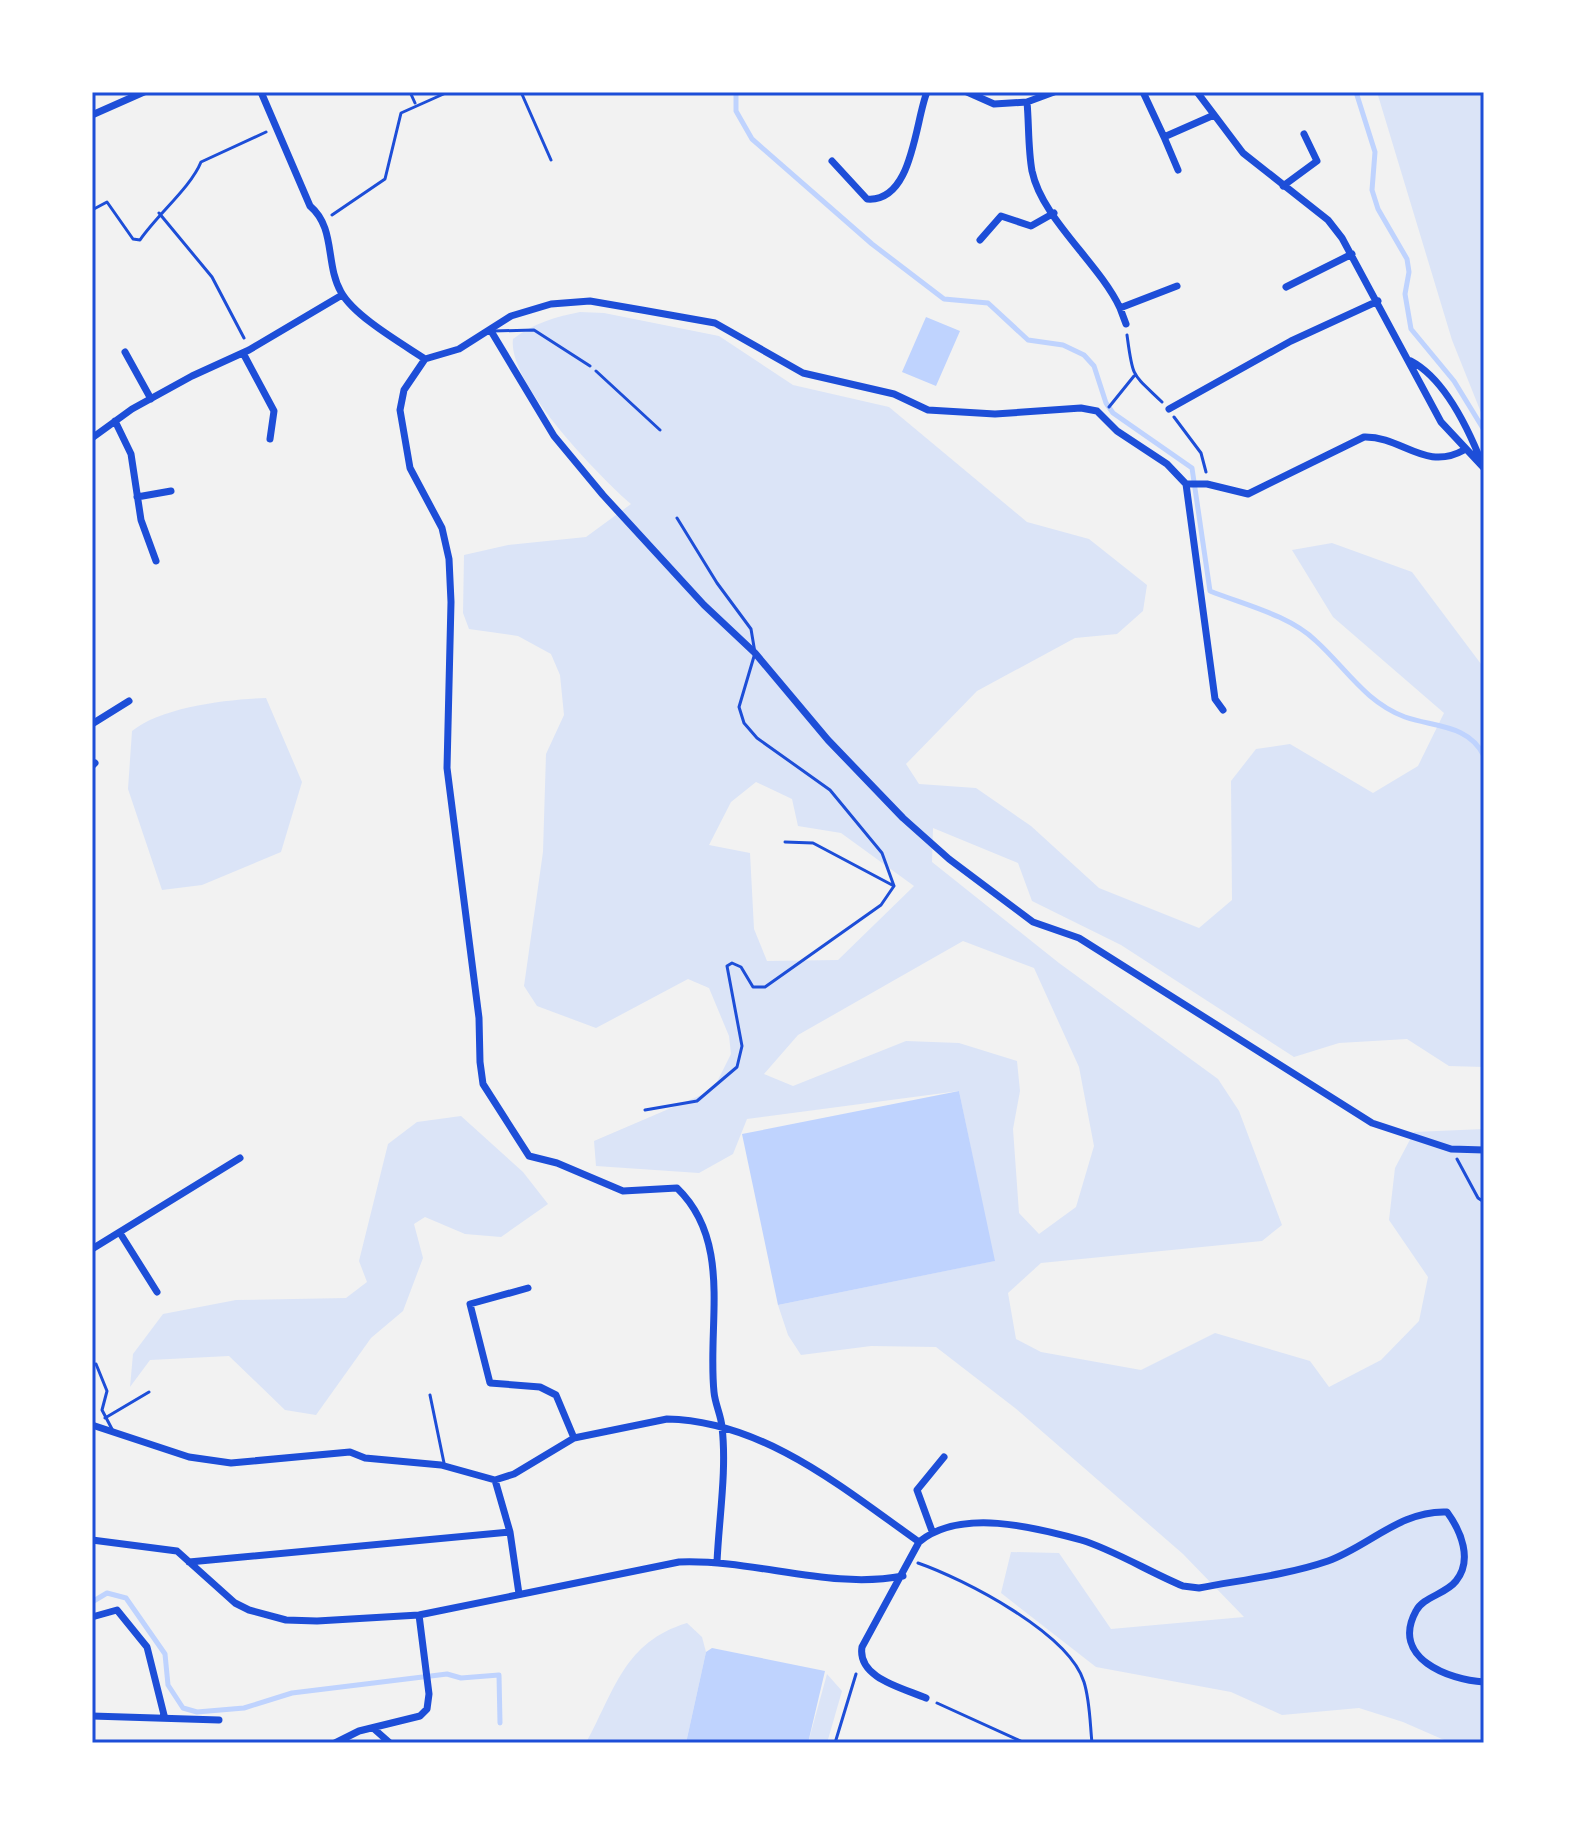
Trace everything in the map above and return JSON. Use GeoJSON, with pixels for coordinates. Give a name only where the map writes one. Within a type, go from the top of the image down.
{"type":"FeatureCollection","features":[{"type":"Feature","properties":{"kind":"street"},"geometry":{"type":"LineString","coordinates":[[92,115],[144,92]]}},
{"type":"Feature","properties":{"kind":"street"},"geometry":{"type":"LineString","coordinates":[[261,92],[310,206],[323,221],[330,244],[331,269],[342,295],[425,359]]}},
{"type":"Feature","properties":{"kind":"street"},"geometry":{"type":"LineString","coordinates":[[832,161],[867,199],[875,200],[910,165],[919,111],[927,92]]}},
{"type":"Feature","properties":{"kind":"street"},"geometry":{"type":"LineString","coordinates":[[967,92],[994,104],[1027,102],[1054,92]]}},
{"type":"Feature","properties":{"kind":"street"},"geometry":{"type":"LineString","coordinates":[[1143,92],[1178,170]]}},
{"type":"Feature","properties":{"kind":"street"},"geometry":{"type":"LineString","coordinates":[[1197,92],[1243,153],[1328,220],[1352,254],[1441,422],[1484,468],[1472,439],[1442,392],[1425,369],[1411,361]]}},
{"type":"Feature","properties":{"kind":"street"},"geometry":{"type":"LineString","coordinates":[[1027,102],[1032,172],[1054,213],[1109,284],[1126,324]]}},
{"type":"Feature","properties":{"kind":"street"},"geometry":{"type":"LineString","coordinates":[[1164,137],[1214,115]]}},
{"type":"Feature","properties":{"kind":"street"},"geometry":{"type":"LineString","coordinates":[[1283,186],[1317,161],[1304,134]]}},
{"type":"Feature","properties":{"kind":"street"},"geometry":{"type":"LineString","coordinates":[[980,240],[1001,216],[1031,226],[1054,213]]}},
{"type":"Feature","properties":{"kind":"street"},"geometry":{"type":"LineString","coordinates":[[1286,287],[1352,254]]}},
{"type":"Feature","properties":{"kind":"street"},"geometry":{"type":"LineString","coordinates":[[1120,308],[1177,286]]}},
{"type":"Feature","properties":{"kind":"street"},"geometry":{"type":"LineString","coordinates":[[92,438],[151,399],[246,352],[342,295]]}},
{"type":"Feature","properties":{"kind":"street"},"geometry":{"type":"LineString","coordinates":[[717,1562],[722,1426],[714,1393],[717,1281],[700,1225],[685,1196],[677,1188],[641,1192],[609,1188],[557,1163],[529,1156],[483,1084],[479,1018],[447,768],[451,602],[449,559],[442,528],[410,468],[400,410],[404,390],[425,359],[459,349],[511,316],[538,308],[590,301],[715,323],[803,373],[894,394],[928,410],[995,414],[1081,408],[1097,411],[1117,431],[1167,464],[1186,484],[1215,699],[1223,710]]}},
{"type":"Feature","properties":{"kind":"street"},"geometry":{"type":"LineString","coordinates":[[1169,409],[1291,341],[1378,301]]}},
{"type":"Feature","properties":{"kind":"street"},"geometry":{"type":"LineString","coordinates":[[491,331],[520,373],[554,436],[593,484],[704,605],[755,653],[828,740],[903,818],[949,859],[1033,922],[1079,938],[1372,1123],[1451,1149],[1484,1150]]}},
{"type":"Feature","properties":{"kind":"street"},"geometry":{"type":"LineString","coordinates":[[125,352],[151,399]]}},
{"type":"Feature","properties":{"kind":"street"},"geometry":{"type":"LineString","coordinates":[[246,352],[274,411],[270,439]]}},
{"type":"Feature","properties":{"kind":"street"},"geometry":{"type":"LineString","coordinates":[[115,421],[131,454],[137,497],[156,561]]}},
{"type":"Feature","properties":{"kind":"street"},"geometry":{"type":"LineString","coordinates":[[1186,484],[1207,484],[1248,494],[1364,437],[1376,437],[1430,457],[1448,459],[1464,450]]}},
{"type":"Feature","properties":{"kind":"street"},"geometry":{"type":"LineString","coordinates":[[137,497],[171,491]]}},
{"type":"Feature","properties":{"kind":"street"},"geometry":{"type":"LineString","coordinates":[[92,724],[129,701]]}},
{"type":"Feature","properties":{"kind":"street"},"geometry":{"type":"LineString","coordinates":[[92,1249],[240,1158]]}},
{"type":"Feature","properties":{"kind":"street"},"geometry":{"type":"LineString","coordinates":[[120,1233],[157,1292]]}},
{"type":"Feature","properties":{"kind":"street"},"geometry":{"type":"LineString","coordinates":[[528,1288],[470,1304],[490,1383],[540,1387],[556,1395],[574,1438]]}},
{"type":"Feature","properties":{"kind":"street"},"geometry":{"type":"LineString","coordinates":[[92,1425],[189,1457],[231,1463],[350,1452],[365,1458],[444,1466],[495,1480],[514,1474],[574,1438],[667,1419],[722,1426],[748,1433],[827,1477],[919,1542]]}},
{"type":"Feature","properties":{"kind":"street"},"geometry":{"type":"LineString","coordinates":[[932,1531],[917,1490],[944,1457]]}},
{"type":"Feature","properties":{"kind":"street"},"geometry":{"type":"LineString","coordinates":[[495,1480],[510,1532],[519,1594]]}},
{"type":"Feature","properties":{"kind":"street"},"geometry":{"type":"LineString","coordinates":[[926,1698],[867,1671],[860,1658],[862,1647],[904,1576],[919,1542],[932,1531],[996,1523],[1083,1540],[1170,1581],[1199,1588],[1329,1561],[1411,1516],[1430,1511],[1447,1512],[1461,1530],[1465,1555],[1456,1581],[1417,1609],[1411,1625],[1413,1646],[1428,1666],[1458,1680],[1484,1682]]}},
{"type":"Feature","properties":{"kind":"street"},"geometry":{"type":"LineString","coordinates":[[189,1562],[510,1532]]}},
{"type":"Feature","properties":{"kind":"street"},"geometry":{"type":"LineString","coordinates":[[92,1540],[177,1551],[235,1603],[273,1617],[317,1621],[419,1615],[679,1562],[717,1562],[850,1581],[904,1576]]}},
{"type":"Feature","properties":{"kind":"street"},"geometry":{"type":"LineString","coordinates":[[92,1617],[117,1610],[147,1647],[164,1715]]}},
{"type":"Feature","properties":{"kind":"street"},"geometry":{"type":"LineString","coordinates":[[335,1743],[373,1728],[420,1716],[427,1709],[429,1694],[419,1615]]}},
{"type":"Feature","properties":{"kind":"street"},"geometry":{"type":"LineString","coordinates":[[92,1716],[164,1715],[219,1720]]}},
{"type":"Feature","properties":{"kind":"street"},"geometry":{"type":"LineString","coordinates":[[373,1728],[390,1743]]}},
{"type":"Feature","properties":{"kind":"lane"},"geometry":{"type":"LineString","coordinates":[[521,92],[551,160]]}},
{"type":"Feature","properties":{"kind":"lane"},"geometry":{"type":"LineString","coordinates":[[491,331],[534,330],[590,366]]}},
{"type":"Feature","properties":{"kind":"lane"},"geometry":{"type":"LineString","coordinates":[[677,518],[717,583],[751,629],[755,653],[739,707],[744,723],[757,738],[830,790],[882,853],[894,886]]}},
{"type":"Feature","properties":{"kind":"lane"},"geometry":{"type":"LineString","coordinates":[[785,842],[813,843],[894,886]]}},
{"type":"Feature","properties":{"kind":"lane"},"geometry":{"type":"LineString","coordinates":[[645,1110],[697,1101],[737,1067],[742,1046],[727,966],[732,963],[741,967],[753,987],[765,987],[881,905],[894,886]]}},
{"type":"Feature","properties":{"kind":"lane"},"geometry":{"type":"LineString","coordinates":[[96,1364],[107,1391],[102,1410],[115,1434]]}},
{"type":"Feature","properties":{"kind":"lane"},"geometry":{"type":"LineString","coordinates":[[105,1418],[149,1392]]}},
{"type":"Feature","properties":{"kind":"lane"},"geometry":{"type":"LineString","coordinates":[[430,1395],[444,1466]]}},
{"type":"Feature","properties":{"kind":"path"},"geometry":{"type":"LineString","coordinates":[[410,92],[416,105]]}},
{"type":"Feature","properties":{"kind":"path"},"geometry":{"type":"LineString","coordinates":[[323,221],[385,179],[401,113],[448,92]]}},
{"type":"Feature","properties":{"kind":"path"},"geometry":{"type":"LineString","coordinates":[[92,210],[107,202],[133,239],[140,240],[159,213],[195,175],[201,162],[276,128]]}},
{"type":"Feature","properties":{"kind":"path"},"geometry":{"type":"LineString","coordinates":[[159,213],[212,277],[246,352]]}},
{"type":"Feature","properties":{"kind":"path"},"geometry":{"type":"LineString","coordinates":[[590,366],[660,430]]}},
{"type":"Feature","properties":{"kind":"path"},"geometry":{"type":"LineString","coordinates":[[1116,403],[1134,376]]}},
{"type":"Feature","properties":{"kind":"path"},"geometry":{"type":"LineString","coordinates":[[1451,1149],[1478,1198],[1484,1202]]}},
{"type":"Feature","properties":{"kind":"path"},"geometry":{"type":"LineString","coordinates":[[911,1561],[952,1575],[1062,1647],[1084,1682],[1092,1743]]}},
{"type":"Feature","properties":{"kind":"path"},"geometry":{"type":"LineString","coordinates":[[835,1743],[860,1658]]}},
{"type":"Feature","properties":{"kind":"path"},"geometry":{"type":"LineString","coordinates":[[926,1698],[1025,1743]]}},
{"type":"Feature","properties":{"kind":"shaded area"},"geometry":{"type":"Polygon","coordinates":[[[1377,92],[1484,92],[1484,420],[1452,340],[1377,92]]]}},
{"type":"Feature","properties":{"kind":"shaded area"},"geometry":{"type":"Polygon","coordinates":[[[580,312],[604,313],[719,336],[793,385],[889,407],[1027,522],[1089,539],[1147,585],[1143,611],[1117,634],[1075,638],[977,691],[906,764],[919,784],[976,788],[1031,826],[1099,888],[1199,928],[1232,900],[1231,781],[1256,749],[1290,744],[1373,793],[1418,766],[1444,713],[1333,617],[1292,550],[1332,543],[1412,572],[1484,668],[1484,1067],[1449,1066],[1407,1039],[1339,1043],[1294,1057],[1121,945],[1032,901],[1018,863],[933,828],[932,862],[1059,963],[1218,1079],[1239,1111],[1282,1225],[1262,1241],[1041,1263],[1008,1293],[1016,1339],[1041,1352],[1141,1370],[1215,1333],[1310,1361],[1329,1387],[1381,1360],[1419,1321],[1428,1277],[1389,1220],[1395,1168],[1414,1132],[1484,1129],[1484,1743],[1451,1743],[1403,1722],[1359,1708],[1282,1715],[1231,1692],[1096,1667],[1001,1593],[1011,1552],[1059,1553],[1111,1629],[1244,1617],[1183,1554],[1015,1408],[936,1347],[871,1346],[801,1355],[788,1335],[778,1305],[994,1261],[959,1091],[747,1119],[733,1154],[699,1173],[596,1166],[594,1141],[713,1090],[731,1054],[729,1036],[709,988],[688,979],[596,1028],[537,1006],[524,986],[543,852],[546,754],[564,715],[560,675],[551,654],[518,636],[469,629],[463,613],[464,555],[508,545],[586,537],[631,504],[578,451],[539,403],[515,357],[513,339],[521,333],[553,319],[580,312]],[[756,782],[731,802],[709,845],[750,853],[754,929],[767,961],[838,960],[914,886],[841,833],[798,826],[792,799],[756,782]],[[963,941],[798,1035],[764,1074],[793,1086],[906,1041],[959,1043],[1017,1061],[1020,1091],[1013,1129],[1019,1213],[1039,1234],[1076,1207],[1094,1146],[1079,1067],[1034,968],[963,941]]]}},
{"type":"Feature","properties":{"kind":"shaded area"},"geometry":{"type":"Polygon","coordinates":[[[266,698],[302,782],[281,852],[202,885],[162,890],[128,789],[132,731],[177,710],[233,700],[266,698]]]}},
{"type":"Feature","properties":{"kind":"shaded area"},"geometry":{"type":"Polygon","coordinates":[[[461,1116],[523,1172],[548,1204],[501,1237],[465,1234],[425,1217],[414,1224],[423,1258],[403,1311],[371,1338],[316,1415],[285,1410],[229,1356],[150,1360],[130,1387],[133,1354],[163,1314],[236,1300],[346,1298],[367,1282],[359,1261],[388,1144],[417,1122],[461,1116]]]}},
{"type":"Feature","properties":{"kind":"shaded area"},"geometry":{"type":"Polygon","coordinates":[[[687,1623],[702,1637],[706,1652],[686,1743],[586,1743],[614,1687],[635,1655],[666,1631],[687,1623]]]}},
{"type":"Feature","properties":{"kind":"shaded area"},"geometry":{"type":"Polygon","coordinates":[[[827,1674],[842,1691],[827,1743],[808,1743],[827,1674]]]}},
{"type":"Feature","properties":{"kind":"water"},"geometry":{"type":"Polygon","coordinates":[[[926,317],[960,331],[936,386],[902,372],[926,317]]]}},
{"type":"Feature","properties":{"kind":"water"},"geometry":{"type":"Polygon","coordinates":[[[959,1091],[995,1261],[778,1305],[742,1134],[959,1091]]]}},
{"type":"Feature","properties":{"kind":"water"},"geometry":{"type":"Polygon","coordinates":[[[712,1648],[825,1671],[808,1743],[686,1743],[706,1652],[712,1648]]]}},
{"type":"Feature","properties":{"kind":"waterway"},"geometry":{"type":"LineString","coordinates":[[736,92],[736,111],[752,139],[872,244],[944,299],[988,303],[1028,340],[1063,345],[1084,355],[1094,366],[1106,403],[1113,413],[1192,468],[1210,591],[1293,624],[1316,641],[1378,702],[1405,717],[1460,732],[1484,756]]}},
{"type":"Feature","properties":{"kind":"waterway"},"geometry":{"type":"LineString","coordinates":[[1356,92],[1375,152],[1372,190],[1378,209],[1407,259],[1409,272],[1405,294],[1411,329],[1454,381],[1484,430]]}},
{"type":"Feature","properties":{"kind":"waterway"},"geometry":{"type":"LineString","coordinates":[[92,1602],[107,1593],[126,1598],[165,1654],[168,1685],[183,1708],[197,1712],[244,1708],[292,1693],[447,1674],[461,1678],[499,1675],[500,1723]]}}]}
